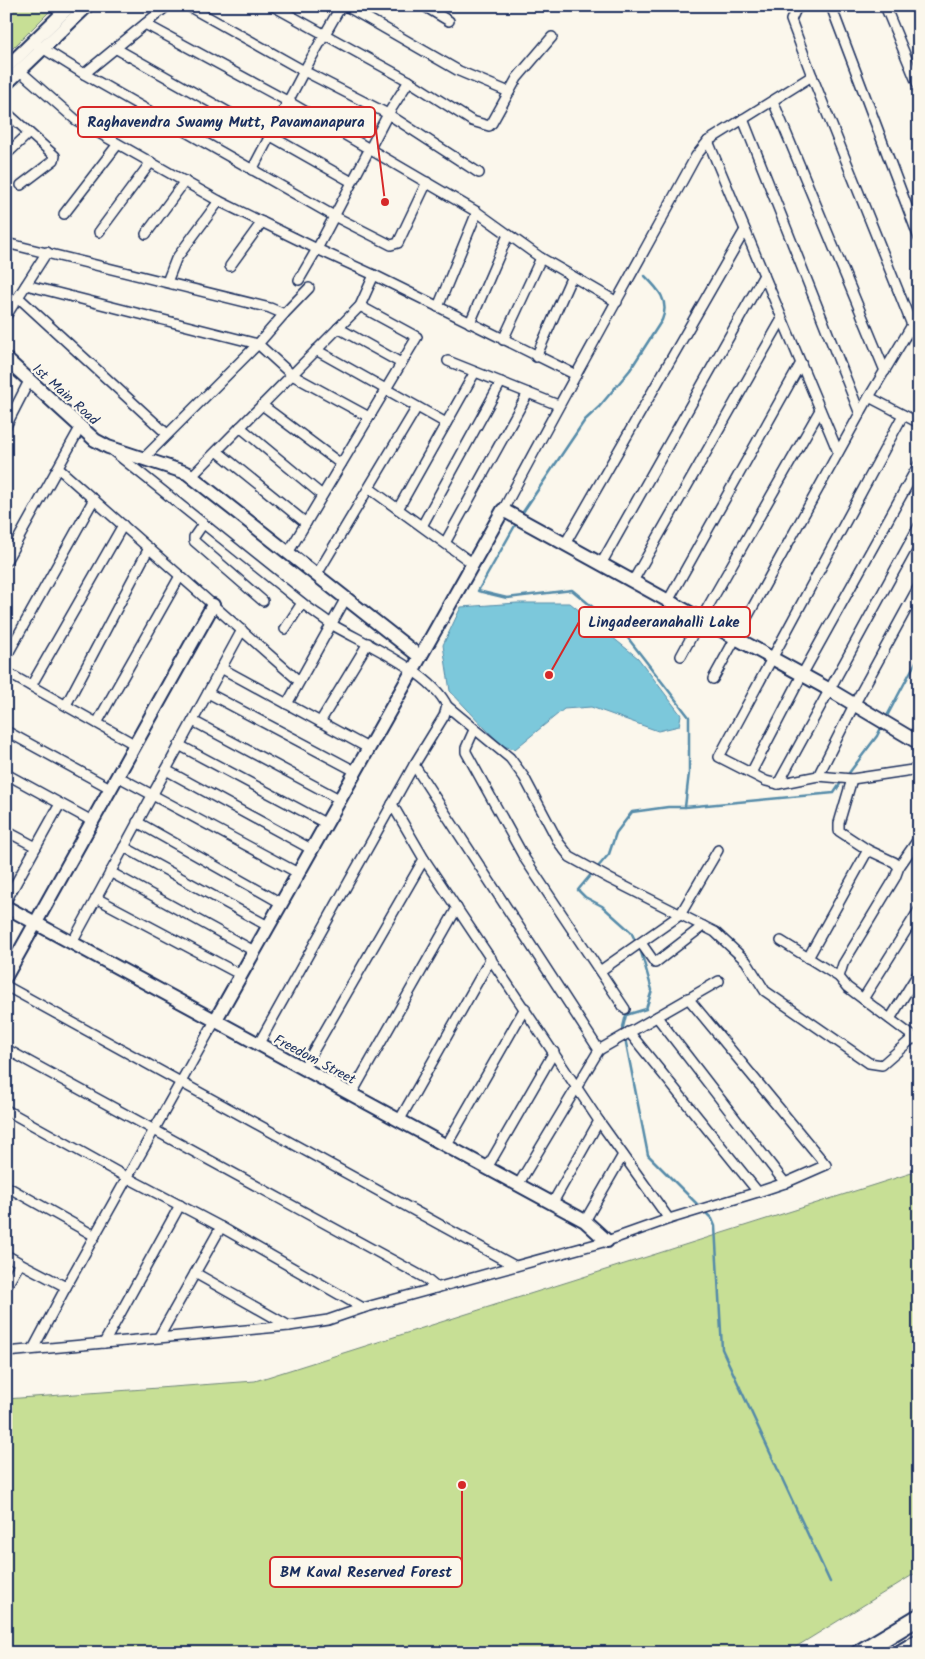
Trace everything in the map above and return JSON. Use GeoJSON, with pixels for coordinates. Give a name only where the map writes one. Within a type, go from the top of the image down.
{"type":"FeatureCollection","features":[{"type":"Feature","properties":{"kind":"highway"},"geometry":{"type":"LineString","coordinates":[[859,1653],[919,1617]]}},
{"type":"Feature","properties":{"kind":"highway"},"geometry":{"type":"LineString","coordinates":[[901,1653],[919,1642]]}},
{"type":"Feature","properties":{"kind":"street"},"geometry":{"type":"LineString","coordinates":[[6,84],[20,71],[70,6]]}},
{"type":"Feature","properties":{"kind":"street"},"geometry":{"type":"LineString","coordinates":[[6,68],[39,45],[87,6]]}},
{"type":"Feature","properties":{"kind":"street"},"geometry":{"type":"LineString","coordinates":[[84,74],[167,6]]}},
{"type":"Feature","properties":{"kind":"street"},"geometry":{"type":"LineString","coordinates":[[188,6],[304,71],[388,114],[479,173]]}},
{"type":"Feature","properties":{"kind":"street"},"geometry":{"type":"LineString","coordinates":[[273,6],[408,81],[472,121],[489,126],[517,78],[552,36]]}},
{"type":"Feature","properties":{"kind":"street"},"geometry":{"type":"LineString","coordinates":[[252,170],[304,71],[341,6]]}},
{"type":"Feature","properties":{"kind":"street"},"geometry":{"type":"LineString","coordinates":[[346,6],[459,71],[510,92]]}},
{"type":"Feature","properties":{"kind":"street"},"geometry":{"type":"LineString","coordinates":[[424,6],[449,20]]}},
{"type":"Feature","properties":{"kind":"street"},"geometry":{"type":"LineString","coordinates":[[802,6],[796,9],[791,20],[919,346]]}},
{"type":"Feature","properties":{"kind":"street"},"geometry":{"type":"LineString","coordinates":[[831,6],[919,238]]}},
{"type":"Feature","properties":{"kind":"street"},"geometry":{"type":"LineString","coordinates":[[885,6],[919,88]]}},
{"type":"Feature","properties":{"kind":"street"},"geometry":{"type":"LineString","coordinates":[[145,24],[289,102],[427,182],[477,212],[541,258],[617,302]]}},
{"type":"Feature","properties":{"kind":"street"},"geometry":{"type":"LineString","coordinates":[[39,45],[84,74],[252,170],[334,216],[391,245],[398,243],[427,182]]}},
{"type":"Feature","properties":{"kind":"street"},"geometry":{"type":"LineString","coordinates":[[115,48],[352,182]]}},
{"type":"Feature","properties":{"kind":"street"},"geometry":{"type":"LineString","coordinates":[[20,71],[76,120],[219,201],[576,375]]}},
{"type":"Feature","properties":{"kind":"street"},"geometry":{"type":"LineString","coordinates":[[33,1350],[66,1287],[411,670],[503,510],[558,405],[617,302],[696,156],[708,141],[812,76]]}},
{"type":"Feature","properties":{"kind":"street"},"geometry":{"type":"LineString","coordinates":[[299,280],[388,114],[408,81]]}},
{"type":"Feature","properties":{"kind":"street"},"geometry":{"type":"LineString","coordinates":[[773,100],[885,371]]}},
{"type":"Feature","properties":{"kind":"street"},"geometry":{"type":"LineString","coordinates":[[7,116],[29,133],[55,158],[21,186]]}},
{"type":"Feature","properties":{"kind":"street"},"geometry":{"type":"LineString","coordinates":[[743,119],[860,414]]}},
{"type":"Feature","properties":{"kind":"street"},"geometry":{"type":"LineString","coordinates":[[9,152],[29,133]]}},
{"type":"Feature","properties":{"kind":"street"},"geometry":{"type":"LineString","coordinates":[[708,141],[838,452]]}},
{"type":"Feature","properties":{"kind":"street"},"geometry":{"type":"LineString","coordinates":[[64,214],[118,144]]}},
{"type":"Feature","properties":{"kind":"street"},"geometry":{"type":"LineString","coordinates":[[99,232],[151,162]]}},
{"type":"Feature","properties":{"kind":"street"},"geometry":{"type":"LineString","coordinates":[[146,234],[185,182]]}},
{"type":"Feature","properties":{"kind":"street"},"geometry":{"type":"LineString","coordinates":[[168,282],[176,259],[219,201]]}},
{"type":"Feature","properties":{"kind":"street"},"geometry":{"type":"LineString","coordinates":[[438,307],[477,212]]}},
{"type":"Feature","properties":{"kind":"street"},"geometry":{"type":"LineString","coordinates":[[230,266],[262,222]]}},
{"type":"Feature","properties":{"kind":"street"},"geometry":{"type":"LineString","coordinates":[[566,544],[745,230]]}},
{"type":"Feature","properties":{"kind":"street"},"geometry":{"type":"LineString","coordinates":[[470,323],[508,235]]}},
{"type":"Feature","properties":{"kind":"street"},"geometry":{"type":"LineString","coordinates":[[6,242],[270,308],[284,314]]}},
{"type":"Feature","properties":{"kind":"street"},"geometry":{"type":"LineString","coordinates":[[6,316],[47,252]]}},
{"type":"Feature","properties":{"kind":"street"},"geometry":{"type":"LineString","coordinates":[[503,340],[541,258]]}},
{"type":"Feature","properties":{"kind":"street"},"geometry":{"type":"LineString","coordinates":[[191,477],[360,306],[374,275]]}},
{"type":"Feature","properties":{"kind":"street"},"geometry":{"type":"LineString","coordinates":[[602,564],[764,275]]}},
{"type":"Feature","properties":{"kind":"street"},"geometry":{"type":"LineString","coordinates":[[536,357],[572,276]]}},
{"type":"Feature","properties":{"kind":"street"},"geometry":{"type":"LineString","coordinates":[[26,285],[258,344],[292,375],[369,417]]}},
{"type":"Feature","properties":{"kind":"street"},"geometry":{"type":"LineString","coordinates":[[142,459],[258,344],[309,288]]}},
{"type":"Feature","properties":{"kind":"street"},"geometry":{"type":"LineString","coordinates":[[18,297],[167,434]]}},
{"type":"Feature","properties":{"kind":"street"},"geometry":{"type":"LineString","coordinates":[[288,553],[417,337],[360,306]]}},
{"type":"Feature","properties":{"kind":"street"},"geometry":{"type":"LineString","coordinates":[[633,582],[782,319]]}},
{"type":"Feature","properties":{"kind":"street"},"geometry":{"type":"LineString","coordinates":[[713,679],[838,452],[912,325]]}},
{"type":"Feature","properties":{"kind":"street"},"geometry":{"type":"LineString","coordinates":[[338,328],[401,363]]}},
{"type":"Feature","properties":{"kind":"street"},"geometry":{"type":"LineString","coordinates":[[316,350],[446,422]]}},
{"type":"Feature","properties":{"kind":"street","name":"1st Main Road"},"geometry":{"type":"LineString","coordinates":[[6,359],[95,440],[108,447],[187,473],[419,656]]}},
{"type":"Feature","properties":{"kind":"street"},"geometry":{"type":"LineString","coordinates":[[448,361],[558,405]]}},
{"type":"Feature","properties":{"kind":"street"},"geometry":{"type":"LineString","coordinates":[[668,601],[801,363]]}},
{"type":"Feature","properties":{"kind":"street"},"geometry":{"type":"LineString","coordinates":[[398,508],[475,372]]}},
{"type":"Feature","properties":{"kind":"street"},"geometry":{"type":"LineString","coordinates":[[6,426],[30,381]]}},
{"type":"Feature","properties":{"kind":"street"},"geometry":{"type":"LineString","coordinates":[[422,526],[501,382]]}},
{"type":"Feature","properties":{"kind":"street"},"geometry":{"type":"LineString","coordinates":[[445,543],[528,393]]}},
{"type":"Feature","properties":{"kind":"street"},"geometry":{"type":"LineString","coordinates":[[869,397],[919,423]]}},
{"type":"Feature","properties":{"kind":"street"},"geometry":{"type":"LineString","coordinates":[[262,405],[341,464]]}},
{"type":"Feature","properties":{"kind":"street"},"geometry":{"type":"LineString","coordinates":[[316,576],[417,407]]}},
{"type":"Feature","properties":{"kind":"street"},"geometry":{"type":"LineString","coordinates":[[681,656],[700,619],[820,410]]}},
{"type":"Feature","properties":{"kind":"street"},"geometry":{"type":"LineString","coordinates":[[903,415],[719,757],[778,784],[818,776],[852,779],[919,769]]}},
{"type":"Feature","properties":{"kind":"street"},"geometry":{"type":"LineString","coordinates":[[240,427],[322,495]]}},
{"type":"Feature","properties":{"kind":"street"},"geometry":{"type":"LineString","coordinates":[[6,561],[80,428]]}},
{"type":"Feature","properties":{"kind":"street"},"geometry":{"type":"LineString","coordinates":[[108,447],[302,603],[331,624],[368,643],[411,670],[443,697],[447,706],[516,765],[558,842],[570,857],[715,932],[746,961],[765,991],[869,1063],[882,1065],[916,1039],[847,987],[839,978],[780,941]]}},
{"type":"Feature","properties":{"kind":"street"},"geometry":{"type":"LineString","coordinates":[[217,451],[306,523]]}},
{"type":"Feature","properties":{"kind":"street"},"geometry":{"type":"LineString","coordinates":[[751,773],[802,675],[919,464]]}},
{"type":"Feature","properties":{"kind":"street"},"geometry":{"type":"LineString","coordinates":[[58,468],[299,681]]}},
{"type":"Feature","properties":{"kind":"street"},"geometry":{"type":"LineString","coordinates":[[369,488],[472,563]]}},
{"type":"Feature","properties":{"kind":"street"},"geometry":{"type":"LineString","coordinates":[[6,657],[94,499]]}},
{"type":"Feature","properties":{"kind":"street"},"geometry":{"type":"LineString","coordinates":[[503,510],[830,690],[919,743]]}},
{"type":"Feature","properties":{"kind":"street"},"geometry":{"type":"LineString","coordinates":[[203,524],[194,537],[194,541],[263,601]]}},
{"type":"Feature","properties":{"kind":"street"},"geometry":{"type":"LineString","coordinates":[[31,686],[123,525]]}},
{"type":"Feature","properties":{"kind":"street"},"geometry":{"type":"LineString","coordinates":[[778,784],[919,526]]}},
{"type":"Feature","properties":{"kind":"street"},"geometry":{"type":"LineString","coordinates":[[66,705],[149,548]]}},
{"type":"Feature","properties":{"kind":"street"},"geometry":{"type":"LineString","coordinates":[[97,723],[180,576]]}},
{"type":"Feature","properties":{"kind":"street"},"geometry":{"type":"LineString","coordinates":[[818,776],[854,705],[919,586]]}},
{"type":"Feature","properties":{"kind":"street"},"geometry":{"type":"LineString","coordinates":[[287,704],[346,598]]}},
{"type":"Feature","properties":{"kind":"street"},"geometry":{"type":"LineString","coordinates":[[285,630],[302,603]]}},
{"type":"Feature","properties":{"kind":"street"},"geometry":{"type":"LineString","coordinates":[[6,976],[213,605]]}},
{"type":"Feature","properties":{"kind":"street"},"geometry":{"type":"LineString","coordinates":[[72,943],[242,630]]}},
{"type":"Feature","properties":{"kind":"street"},"geometry":{"type":"LineString","coordinates":[[320,722],[368,643]]}},
{"type":"Feature","properties":{"kind":"street"},"geometry":{"type":"LineString","coordinates":[[221,668],[368,748]]}},
{"type":"Feature","properties":{"kind":"street"},"geometry":{"type":"LineString","coordinates":[[6,672],[134,744]]}},
{"type":"Feature","properties":{"kind":"street"},"geometry":{"type":"LineString","coordinates":[[208,693],[355,771]]}},
{"type":"Feature","properties":{"kind":"street"},"geometry":{"type":"LineString","coordinates":[[258,1045],[414,765],[444,716],[447,706]]}},
{"type":"Feature","properties":{"kind":"street"},"geometry":{"type":"LineString","coordinates":[[192,721],[339,799]]}},
{"type":"Feature","properties":{"kind":"street"},"geometry":{"type":"LineString","coordinates":[[474,730],[466,752],[525,859],[625,1009]]}},
{"type":"Feature","properties":{"kind":"street"},"geometry":{"type":"LineString","coordinates":[[6,731],[110,788]]}},
{"type":"Feature","properties":{"kind":"street"},"geometry":{"type":"LineString","coordinates":[[179,745],[325,824]]}},
{"type":"Feature","properties":{"kind":"street"},"geometry":{"type":"LineString","coordinates":[[414,765],[599,1050]]}},
{"type":"Feature","properties":{"kind":"street"},"geometry":{"type":"LineString","coordinates":[[166,770],[311,850]]}},
{"type":"Feature","properties":{"kind":"street"},"geometry":{"type":"LineString","coordinates":[[6,774],[92,821]]}},
{"type":"Feature","properties":{"kind":"street"},"geometry":{"type":"LineString","coordinates":[[116,776],[298,873]]}},
{"type":"Feature","properties":{"kind":"street"},"geometry":{"type":"LineString","coordinates":[[852,779],[838,824],[839,831],[868,850],[894,862],[899,867]]}},
{"type":"Feature","properties":{"kind":"street"},"geometry":{"type":"LineString","coordinates":[[6,901],[60,804]]}},
{"type":"Feature","properties":{"kind":"street"},"geometry":{"type":"LineString","coordinates":[[392,804],[424,859],[525,1008],[599,1122],[669,1219]]}},
{"type":"Feature","properties":{"kind":"street"},"geometry":{"type":"LineString","coordinates":[[138,822],[281,903]]}},
{"type":"Feature","properties":{"kind":"street"},"geometry":{"type":"LineString","coordinates":[[6,831],[36,847]]}},
{"type":"Feature","properties":{"kind":"street"},"geometry":{"type":"LineString","coordinates":[[839,978],[843,964],[895,878],[899,867],[919,838]]}},
{"type":"Feature","properties":{"kind":"street"},"geometry":{"type":"LineString","coordinates":[[124,847],[268,926]]}},
{"type":"Feature","properties":{"kind":"street"},"geometry":{"type":"LineString","coordinates":[[600,971],[680,915],[718,850]]}},
{"type":"Feature","properties":{"kind":"street"},"geometry":{"type":"LineString","coordinates":[[808,958],[868,850]]}},
{"type":"Feature","properties":{"kind":"street"},"geometry":{"type":"LineString","coordinates":[[303,1069],[424,859]]}},
{"type":"Feature","properties":{"kind":"street"},"geometry":{"type":"LineString","coordinates":[[110,872],[254,951]]}},
{"type":"Feature","properties":{"kind":"street"},"geometry":{"type":"LineString","coordinates":[[96,898],[241,975]]}},
{"type":"Feature","properties":{"kind":"street","name":"Freedom Street"},"geometry":{"type":"LineString","coordinates":[[6,907],[585,1221],[607,1241]]}},
{"type":"Feature","properties":{"kind":"street"},"geometry":{"type":"LineString","coordinates":[[351,1095],[457,908]]}},
{"type":"Feature","properties":{"kind":"street"},"geometry":{"type":"LineString","coordinates":[[863,999],[919,910]]}},
{"type":"Feature","properties":{"kind":"street"},"geometry":{"type":"LineString","coordinates":[[641,943],[655,963],[703,926]]}},
{"type":"Feature","properties":{"kind":"street"},"geometry":{"type":"LineString","coordinates":[[399,1121],[491,958]]}},
{"type":"Feature","properties":{"kind":"street"},"geometry":{"type":"LineString","coordinates":[[890,1019],[919,972]]}},
{"type":"Feature","properties":{"kind":"street"},"geometry":{"type":"LineString","coordinates":[[518,1185],[599,1050],[719,981]]}},
{"type":"Feature","properties":{"kind":"street"},"geometry":{"type":"LineString","coordinates":[[6,986],[516,1266]]}},
{"type":"Feature","properties":{"kind":"street"},"geometry":{"type":"LineString","coordinates":[[6,1352],[289,1326],[328,1320],[363,1308],[607,1241],[669,1219],[785,1183],[826,1166],[688,998]]}},
{"type":"Feature","properties":{"kind":"street"},"geometry":{"type":"LineString","coordinates":[[446,1146],[525,1008]]}},
{"type":"Feature","properties":{"kind":"street"},"geometry":{"type":"LineString","coordinates":[[657,1016],[785,1183]]}},
{"type":"Feature","properties":{"kind":"street"},"geometry":{"type":"LineString","coordinates":[[629,1032],[758,1192]]}},
{"type":"Feature","properties":{"kind":"street"},"geometry":{"type":"LineString","coordinates":[[6,1049],[425,1278],[437,1288]]}},
{"type":"Feature","properties":{"kind":"street"},"geometry":{"type":"LineString","coordinates":[[487,1168],[554,1052]]}},
{"type":"Feature","properties":{"kind":"street"},"geometry":{"type":"LineString","coordinates":[[6,1110],[128,1178],[221,1226],[363,1308]]}},
{"type":"Feature","properties":{"kind":"street"},"geometry":{"type":"LineString","coordinates":[[552,1204],[599,1122]]}},
{"type":"Feature","properties":{"kind":"street"},"geometry":{"type":"LineString","coordinates":[[585,1221],[623,1156]]}},
{"type":"Feature","properties":{"kind":"street"},"geometry":{"type":"LineString","coordinates":[[6,1186],[95,1236]]}},
{"type":"Feature","properties":{"kind":"street"},"geometry":{"type":"LineString","coordinates":[[104,1343],[180,1205]]}},
{"type":"Feature","properties":{"kind":"street"},"geometry":{"type":"LineString","coordinates":[[159,1337],[221,1226]]}},
{"type":"Feature","properties":{"kind":"street"},"geometry":{"type":"LineString","coordinates":[[6,1255],[66,1287]]}},
{"type":"Feature","properties":{"kind":"street"},"geometry":{"type":"LineString","coordinates":[[6,1287],[20,1263]]}},
{"type":"Feature","properties":{"kind":"street"},"geometry":{"type":"LineString","coordinates":[[195,1273],[289,1326]]}},
{"type":"Feature","properties":{"kind":"green space"},"geometry":{"type":"Polygon","coordinates":[[[6,6],[55,6],[6,55],[6,6]]]}},
{"type":"Feature","properties":{"kind":"green space"},"geometry":{"type":"Polygon","coordinates":[[[918,1171],[919,1571],[786,1653],[6,1653],[6,1399],[255,1381],[918,1171]]]}},
{"type":"Feature","properties":{"kind":"water"},"geometry":{"type":"Polygon","coordinates":[[[517,603],[570,603],[638,658],[681,715],[679,726],[658,731],[591,707],[564,709],[515,749],[502,746],[450,691],[443,645],[461,607],[517,603]]]}},
{"type":"Feature","properties":{"kind":"waterway"},"geometry":{"type":"LineString","coordinates":[[521,515],[585,420],[599,407],[630,370],[662,320],[665,307],[664,301],[645,276]]}},
{"type":"Feature","properties":{"kind":"waterway"},"geometry":{"type":"LineString","coordinates":[[517,522],[478,591],[507,598],[572,590],[624,633],[689,717],[689,773],[685,807],[668,807],[632,812],[616,833],[609,854],[597,868]]}},
{"type":"Feature","properties":{"kind":"waterway"},"geometry":{"type":"LineString","coordinates":[[887,716],[919,656]]}},
{"type":"Feature","properties":{"kind":"waterway"},"geometry":{"type":"LineString","coordinates":[[849,773],[881,728]]}},
{"type":"Feature","properties":{"kind":"waterway"},"geometry":{"type":"LineString","coordinates":[[685,807],[834,793],[840,784]]}},
{"type":"Feature","properties":{"kind":"waterway"},"geometry":{"type":"LineString","coordinates":[[593,872],[578,890],[585,897],[602,906],[631,932],[641,952],[652,990],[646,1009],[626,1015],[623,1027],[624,1032]]}},
{"type":"Feature","properties":{"kind":"waterway"},"geometry":{"type":"LineString","coordinates":[[625,1038],[648,1155],[712,1219],[715,1226],[722,1349],[830,1582]]}},
{"type":"Feature","properties":{"kind":"place","name":"Raghavendra Swamy Mutt, Pavamanapura"},"geometry":{"type":"Point","coordinates":[385,202]}},
{"type":"Feature","properties":{"kind":"place","name":"Lingadeeranahalli Lake"},"geometry":{"type":"Point","coordinates":[549,675]}},
{"type":"Feature","properties":{"kind":"place","name":"BM Kaval Reserved Forest"},"geometry":{"type":"Point","coordinates":[462,1485]}}]}
